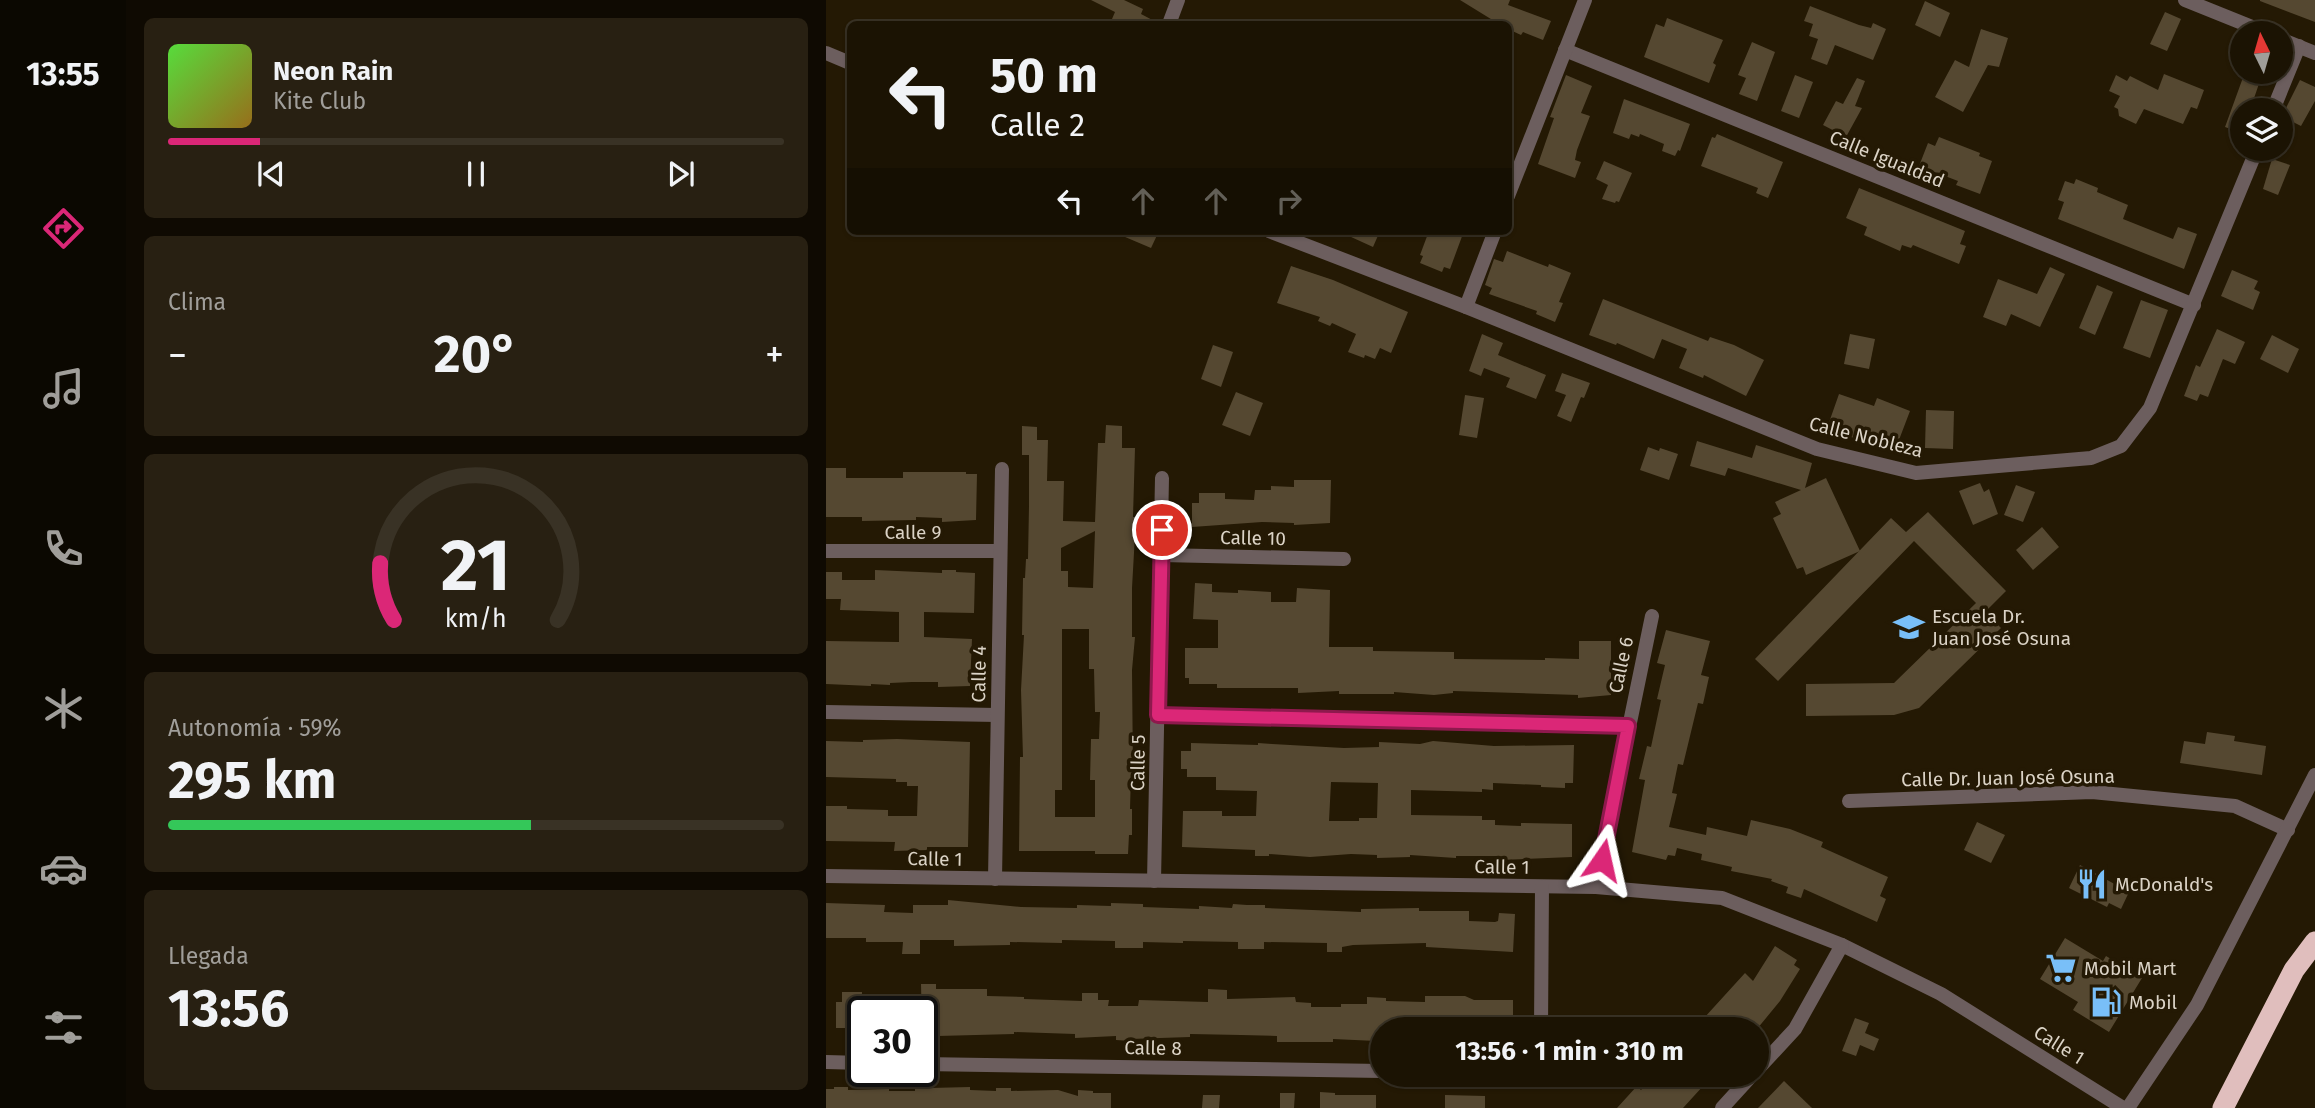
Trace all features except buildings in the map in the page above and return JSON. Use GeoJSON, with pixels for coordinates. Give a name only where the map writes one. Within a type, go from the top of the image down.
{"type":"FeatureCollection","features":[{"type":"Feature","properties":{"kind":"highway"},"geometry":{"type":"LineString","coordinates":[[2223,1108],[2294,970],[2315,942]]}},
{"type":"Feature","properties":{"kind":"street"},"geometry":{"type":"LineString","coordinates":[[1169,21],[1178,0]]}},
{"type":"Feature","properties":{"kind":"street"},"geometry":{"type":"LineString","coordinates":[[1512,186],[1585,0]]}},
{"type":"Feature","properties":{"kind":"street"},"geometry":{"type":"LineString","coordinates":[[2185,0],[2237,21]]}},
{"type":"Feature","properties":{"kind":"street"},"geometry":{"type":"LineString","coordinates":[[2293,44],[2315,52]]}},
{"type":"Feature","properties":{"kind":"street"},"geometry":{"type":"LineString","coordinates":[[2278,98],[2298,46]]}},
{"type":"Feature","properties":{"kind":"street","name":"Calle Igualdad"},"geometry":{"type":"LineString","coordinates":[[1565,50],[2194,305]]}},
{"type":"Feature","properties":{"kind":"street"},"geometry":{"type":"LineString","coordinates":[[826,53],[847,62]]}},
{"type":"Feature","properties":{"kind":"street","name":"Calle Nobleza"},"geometry":{"type":"LineString","coordinates":[[1279,235],[1466,307],[1817,449],[1916,473],[2091,458],[2120,446],[2150,408],[2252,161]]}},
{"type":"Feature","properties":{"kind":"street"},"geometry":{"type":"LineString","coordinates":[[1466,307],[1493,235]]}},
{"type":"Feature","properties":{"kind":"street","name":"Calle 4"},"geometry":{"type":"LineString","coordinates":[[995,879],[1002,469]]}},
{"type":"Feature","properties":{"kind":"street","name":"Calle 5"},"geometry":{"type":"LineString","coordinates":[[1154,881],[1162,478]]}},
{"type":"Feature","properties":{"kind":"street","name":"Calle 9"},"geometry":{"type":"LineString","coordinates":[[826,551],[999,551]]}},
{"type":"Feature","properties":{"kind":"street","name":"Calle 10"},"geometry":{"type":"LineString","coordinates":[[1162,555],[1344,559]]}},
{"type":"Feature","properties":{"kind":"street","name":"Calle 6"},"geometry":{"type":"LineString","coordinates":[[1596,887],[1652,616]]}},
{"type":"Feature","properties":{"kind":"street"},"geometry":{"type":"LineString","coordinates":[[826,712],[997,715]]}},
{"type":"Feature","properties":{"kind":"street"},"geometry":{"type":"LineString","coordinates":[[1158,715],[1628,726]]}},
{"type":"Feature","properties":{"kind":"street"},"geometry":{"type":"LineString","coordinates":[[2126,1108],[2197,1005],[2315,775]]}},
{"type":"Feature","properties":{"kind":"street","name":"Calle Dr. Juan José Osuna"},"geometry":{"type":"LineString","coordinates":[[1849,801],[2092,792],[2235,806],[2288,830]]}},
{"type":"Feature","properties":{"kind":"street","name":"Calle 1"},"geometry":{"type":"LineString","coordinates":[[826,876],[1596,887],[1722,898],[1842,945],[1941,994],[2126,1108]]}},
{"type":"Feature","properties":{"kind":"street"},"geometry":{"type":"LineString","coordinates":[[1541,1017],[1542,887]]}},
{"type":"Feature","properties":{"kind":"street"},"geometry":{"type":"LineString","coordinates":[[1769,1057],[1795,1029],[1842,945]]}},
{"type":"Feature","properties":{"kind":"street"},"geometry":{"type":"LineString","coordinates":[[826,1062],[847,1063]]}},
{"type":"Feature","properties":{"kind":"street","name":"Calle 8"},"geometry":{"type":"LineString","coordinates":[[938,1064],[1370,1071]]}},
{"type":"Feature","properties":{"kind":"street"},"geometry":{"type":"LineString","coordinates":[[1722,1108],[1741,1087]]}},
{"type":"Feature","properties":{"kind":"place","name":"Escuela Dr. Juan José Osuna"},"geometry":{"type":"Point","coordinates":[1909,627]}},
{"type":"Feature","properties":{"kind":"place","name":"McDonald's"},"geometry":{"type":"Point","coordinates":[2092,884]}},
{"type":"Feature","properties":{"kind":"place","name":"Mobil Mart"},"geometry":{"type":"Point","coordinates":[2061,968]}},
{"type":"Feature","properties":{"kind":"place","name":"Mobil"},"geometry":{"type":"Point","coordinates":[2106,1002]}},
{"type":"Feature","properties":{"kind":"route"},"geometry":{"type":"LineString","coordinates":[[1162,530],[1158,715],[1628,726],[1602,860]]}}]}
